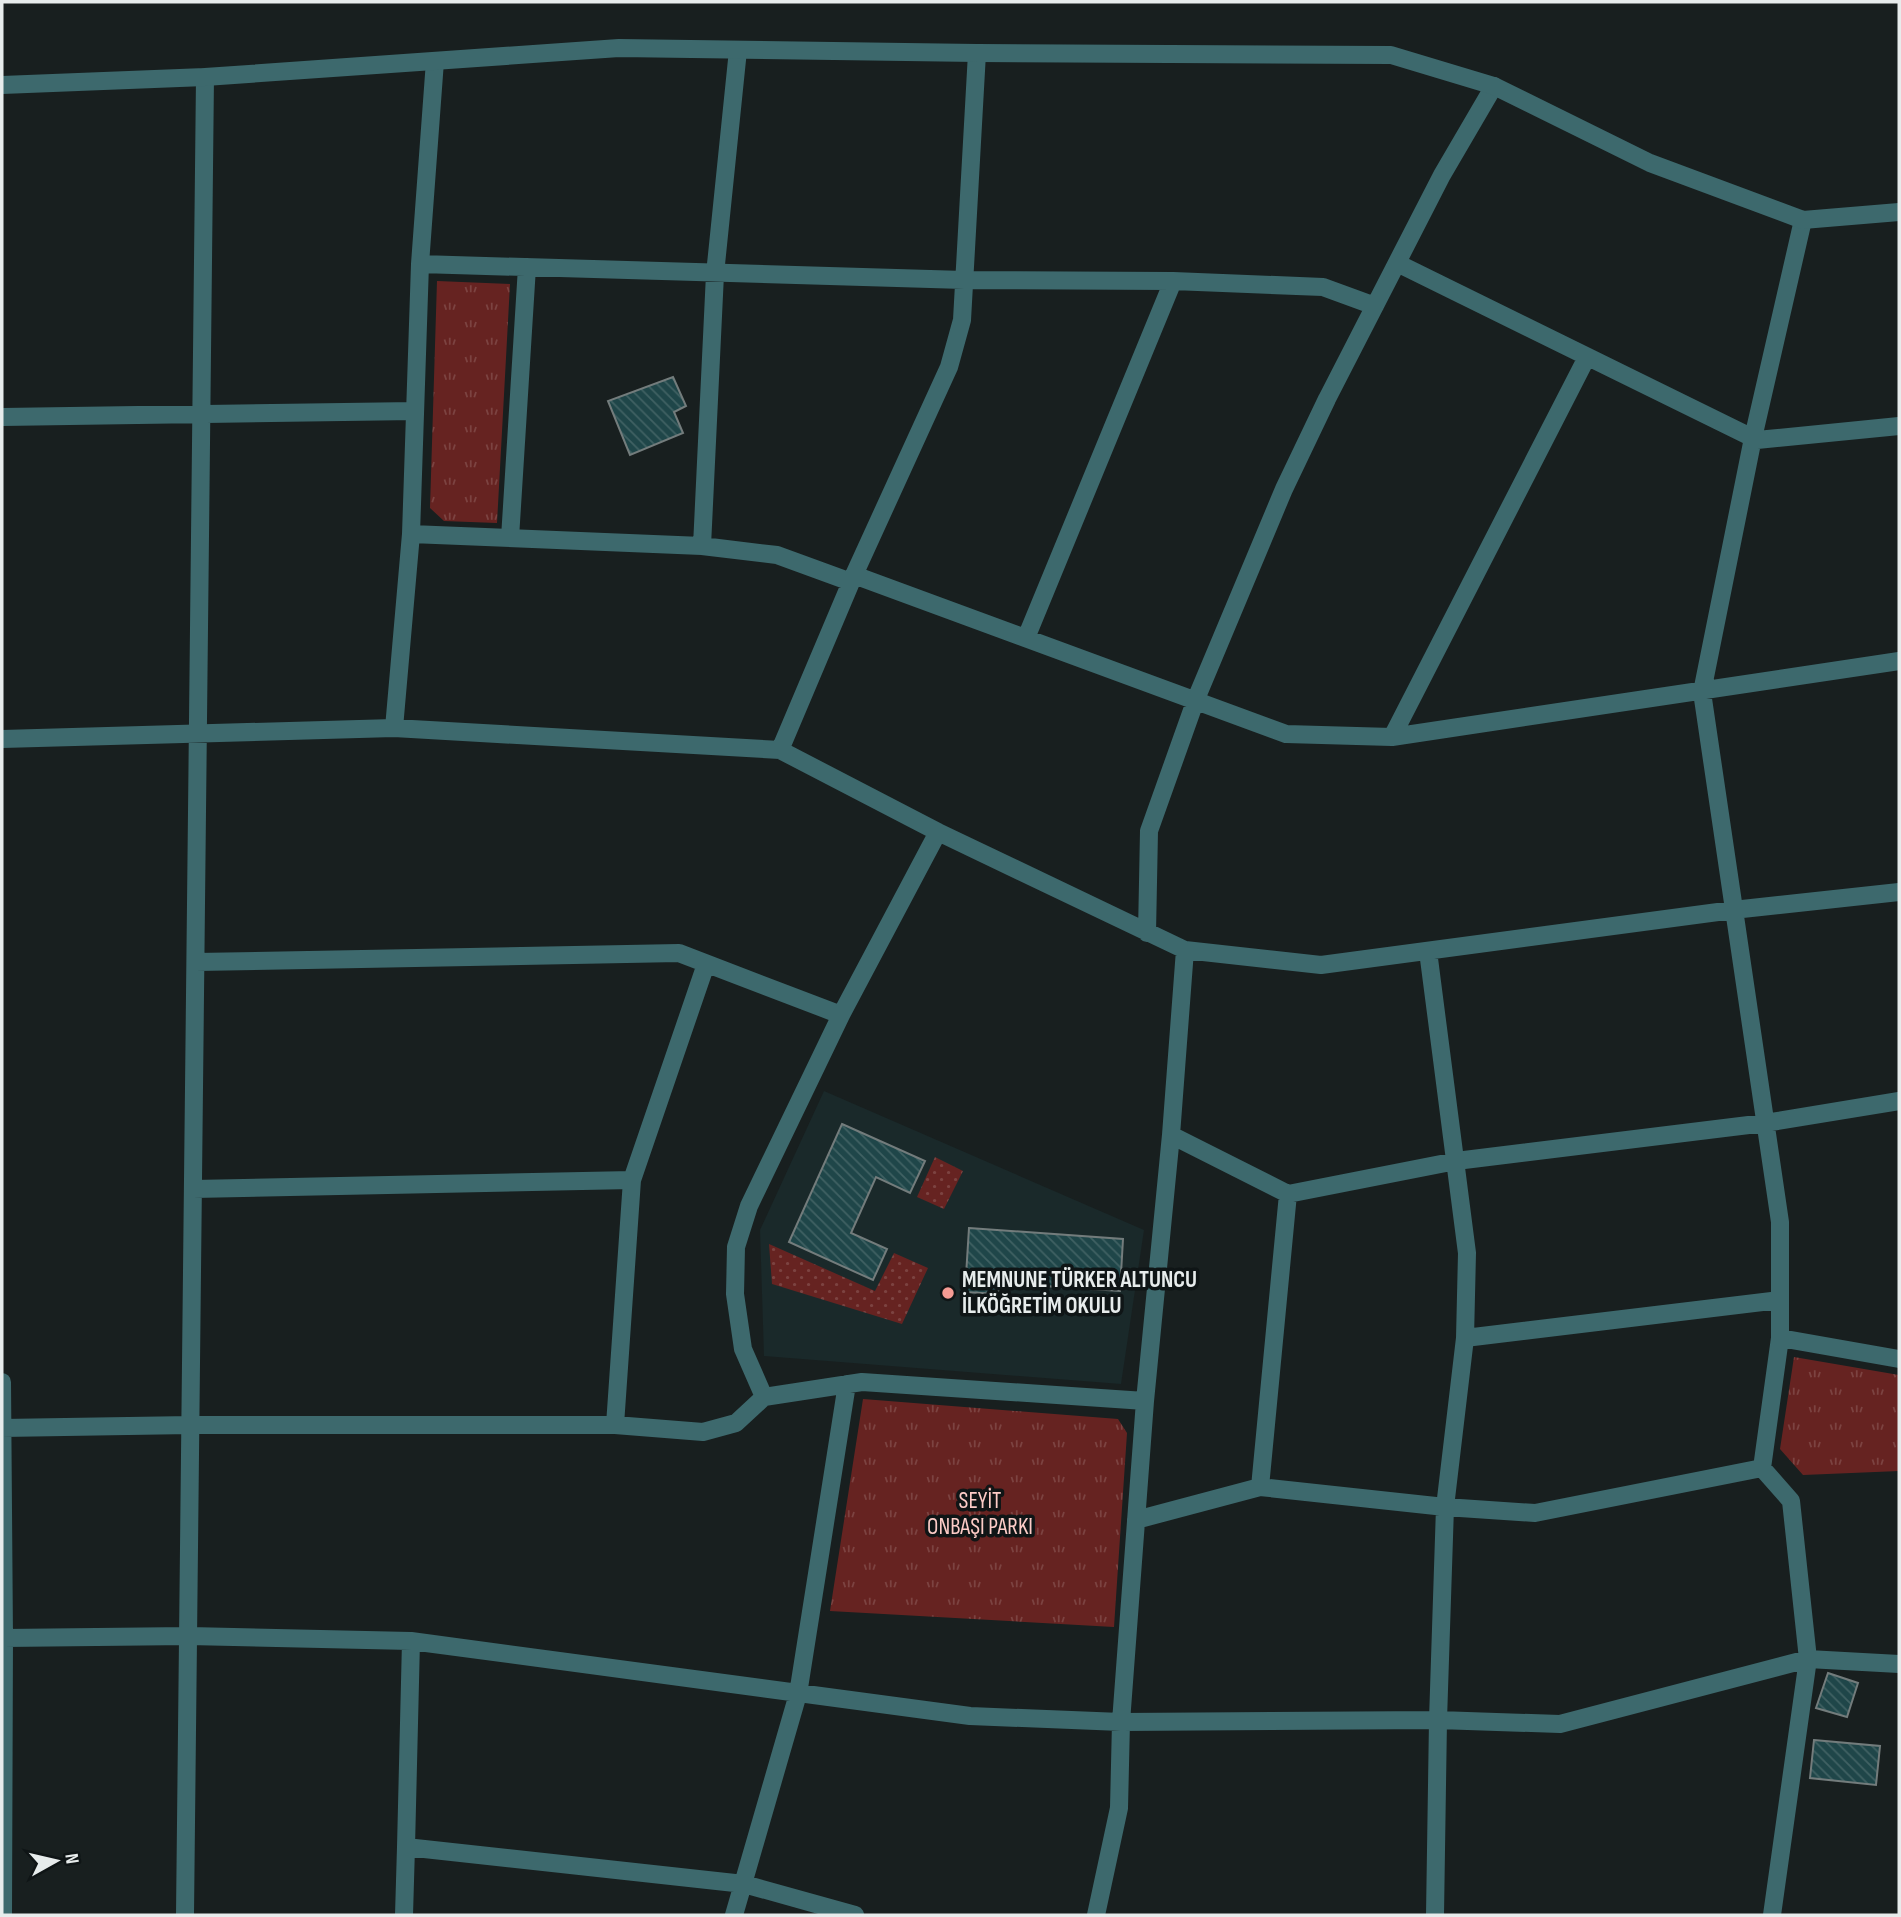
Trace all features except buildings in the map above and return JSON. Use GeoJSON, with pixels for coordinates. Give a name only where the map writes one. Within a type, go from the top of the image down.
{"type":"FeatureCollection","features":[{"type":"Feature","properties":{"kind":"street"},"geometry":{"type":"LineString","coordinates":[[2,85],[205,77],[619,48],[1391,55],[1493,86],[1650,163],[1803,220],[1899,212]]}},
{"type":"Feature","properties":{"kind":"street"},"geometry":{"type":"LineString","coordinates":[[702,546],[715,274],[738,50]]}},
{"type":"Feature","properties":{"kind":"street"},"geometry":{"type":"LineString","coordinates":[[780,750],[852,578],[949,367],[962,320],[977,53]]}},
{"type":"Feature","properties":{"kind":"street"},"geometry":{"type":"LineString","coordinates":[[394,728],[411,534],[420,264],[435,61]]}},
{"type":"Feature","properties":{"kind":"street"},"geometry":{"type":"LineString","coordinates":[[185,1915],[205,77]]}},
{"type":"Feature","properties":{"kind":"street"},"geometry":{"type":"LineString","coordinates":[[1147,933],[1149,831],[1196,699],[1284,489],[1442,175],[1493,86]]}},
{"type":"Feature","properties":{"kind":"street"},"geometry":{"type":"LineString","coordinates":[[1762,1468],[1780,1338],[1780,1222],[1702,692],[1803,220]]}},
{"type":"Feature","properties":{"kind":"street"},"geometry":{"type":"LineString","coordinates":[[1397,263],[1757,440],[1899,426]]}},
{"type":"Feature","properties":{"kind":"street"},"geometry":{"type":"LineString","coordinates":[[420,264],[964,280],[1172,281],[1323,288],[1375,306]]}},
{"type":"Feature","properties":{"kind":"street"},"geometry":{"type":"LineString","coordinates":[[510,538],[527,267]]}},
{"type":"Feature","properties":{"kind":"street"},"geometry":{"type":"LineString","coordinates":[[1026,638],[1172,281]]}},
{"type":"Feature","properties":{"kind":"street"},"geometry":{"type":"LineString","coordinates":[[1392,737],[1587,357]]}},
{"type":"Feature","properties":{"kind":"street"},"geometry":{"type":"LineString","coordinates":[[2,417],[415,411]]}},
{"type":"Feature","properties":{"kind":"street"},"geometry":{"type":"LineString","coordinates":[[411,534],[702,546],[777,555],[1026,638],[1286,734],[1392,737],[1899,661]]}},
{"type":"Feature","properties":{"kind":"street"},"geometry":{"type":"LineString","coordinates":[[2,739],[394,728],[780,750],[938,832],[1185,950],[1321,965],[1899,892]]}},
{"type":"Feature","properties":{"kind":"street"},"geometry":{"type":"LineString","coordinates":[[764,1397],[743,1349],[735,1294],[736,1247],[749,1206],[841,1015],[938,832]]}},
{"type":"Feature","properties":{"kind":"street"},"geometry":{"type":"LineString","coordinates":[[1096,1915],[1119,1808],[1121,1722],[1145,1401],[1171,1135],[1185,950]]}},
{"type":"Feature","properties":{"kind":"street"},"geometry":{"type":"LineString","coordinates":[[1428,951],[1468,1253],[1465,1338],[1445,1507],[1435,1915]]}},
{"type":"Feature","properties":{"kind":"street"},"geometry":{"type":"LineString","coordinates":[[196,962],[679,953],[841,1015]]}},
{"type":"Feature","properties":{"kind":"street"},"geometry":{"type":"LineString","coordinates":[[615,1425],[632,1180],[706,964]]}},
{"type":"Feature","properties":{"kind":"street"},"geometry":{"type":"LineString","coordinates":[[1171,1135],[1288,1194],[1456,1161],[1765,1123],[1899,1101]]}},
{"type":"Feature","properties":{"kind":"street"},"geometry":{"type":"LineString","coordinates":[[193,1189],[632,1180]]}},
{"type":"Feature","properties":{"kind":"street"},"geometry":{"type":"LineString","coordinates":[[1260,1487],[1288,1194]]}},
{"type":"Feature","properties":{"kind":"street"},"geometry":{"type":"LineString","coordinates":[[1465,1338],[1780,1300]]}},
{"type":"Feature","properties":{"kind":"street"},"geometry":{"type":"LineString","coordinates":[[1780,1338],[1899,1359]]}},
{"type":"Feature","properties":{"kind":"street"},"geometry":{"type":"LineString","coordinates":[[2,1382],[3,1915]]}},
{"type":"Feature","properties":{"kind":"street"},"geometry":{"type":"LineString","coordinates":[[2,1428],[615,1425],[703,1433],[736,1423],[764,1397],[862,1382],[1145,1401]]}},
{"type":"Feature","properties":{"kind":"street"},"geometry":{"type":"LineString","coordinates":[[734,1915],[798,1694],[847,1384]]}},
{"type":"Feature","properties":{"kind":"street"},"geometry":{"type":"LineString","coordinates":[[1136,1520],[1260,1487],[1445,1507],[1535,1513],[1762,1468]]}},
{"type":"Feature","properties":{"kind":"street"},"geometry":{"type":"LineString","coordinates":[[1762,1468],[1791,1500],[1808,1658],[1772,1915]]}},
{"type":"Feature","properties":{"kind":"street"},"geometry":{"type":"LineString","coordinates":[[4,1638],[188,1636],[411,1641],[970,1716],[1121,1722],[1438,1720],[1560,1724],[1808,1658],[1899,1664]]}},
{"type":"Feature","properties":{"kind":"street"},"geometry":{"type":"LineString","coordinates":[[404,1915],[411,1641]]}},
{"type":"Feature","properties":{"kind":"street"},"geometry":{"type":"LineString","coordinates":[[406,1847],[744,1884],[855,1915]]}},
{"type":"Feature","properties":{"kind":"shaded area","name":"MEMNUNE TÜRKER ALTUNCU İLKÖĞRETİM OKULU"},"geometry":{"type":"Polygon","coordinates":[[[824,1091],[1144,1230],[1121,1384],[764,1356],[760,1230],[824,1091]]]}},
{"type":"Feature","properties":{"kind":"green space"},"geometry":{"type":"Polygon","coordinates":[[[437,281],[510,284],[497,523],[444,521],[430,508],[437,281]]]}},
{"type":"Feature","properties":{"kind":"green space"},"geometry":{"type":"Polygon","coordinates":[[[935,1157],[963,1171],[944,1209],[917,1197],[935,1157]]]}},
{"type":"Feature","properties":{"kind":"green space"},"geometry":{"type":"Polygon","coordinates":[[[769,1244],[875,1291],[894,1253],[928,1268],[902,1324],[772,1284],[769,1244]]]}},
{"type":"Feature","properties":{"kind":"green space"},"geometry":{"type":"Polygon","coordinates":[[[1794,1357],[1899,1375],[1899,1471],[1803,1475],[1780,1449],[1794,1357]]]}},
{"type":"Feature","properties":{"kind":"green space","name":"SEYİT ONBAŞI PARKI"},"geometry":{"type":"Polygon","coordinates":[[[863,1399],[1118,1419],[1127,1433],[1114,1627],[830,1611],[863,1399]]]}},
{"type":"Feature","properties":{"kind":"place","name":"MEMNUNE TÜRKER ALTUNCU İLKÖĞRETİM OKULU"},"geometry":{"type":"Point","coordinates":[948,1293]}}]}
